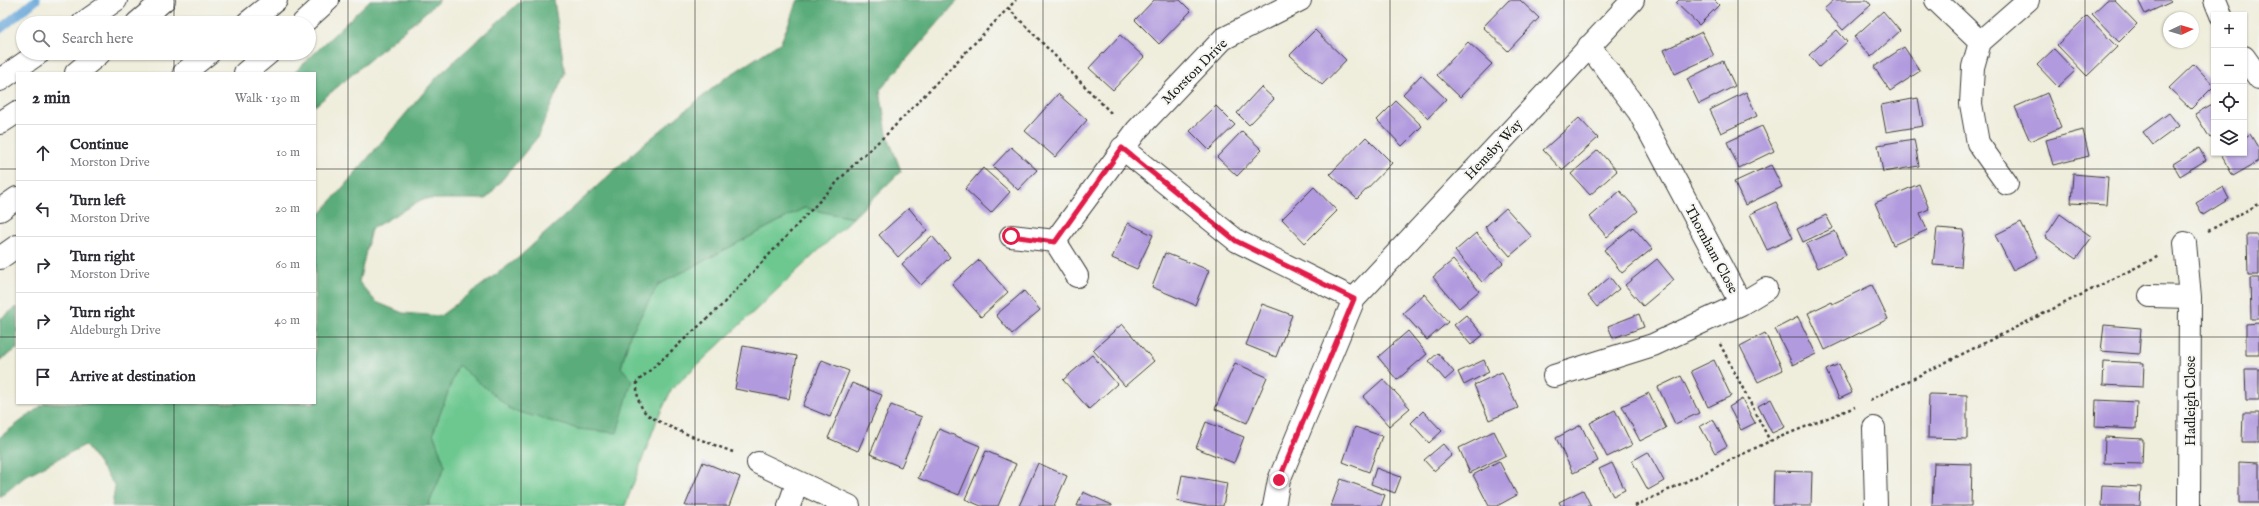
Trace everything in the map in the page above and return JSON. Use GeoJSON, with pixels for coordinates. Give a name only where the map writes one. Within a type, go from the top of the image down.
{"type":"FeatureCollection","features":[{"type":"Feature","properties":{"kind":"main road"},"geometry":{"type":"LineString","coordinates":[[93,16],[116,0]]}},
{"type":"Feature","properties":{"kind":"main road"},"geometry":{"type":"LineString","coordinates":[[145,16],[164,0]]}},
{"type":"Feature","properties":{"kind":"main road"},"geometry":{"type":"LineString","coordinates":[[256,16],[276,0]]}},
{"type":"Feature","properties":{"kind":"main road"},"geometry":{"type":"LineString","coordinates":[[311,16],[328,0]]}},
{"type":"Feature","properties":{"kind":"main road","name":"Morston Drive"},"geometry":{"type":"LineString","coordinates":[[1055,242],[1128,142],[1224,39],[1300,0]]}},
{"type":"Feature","properties":{"kind":"main road","name":"Hemsby Way"},"geometry":{"type":"LineString","coordinates":[[1354,299],[1632,0]]}},
{"type":"Feature","properties":{"kind":"main road"},"geometry":{"type":"LineString","coordinates":[[1936,0],[1980,42]]}},
{"type":"Feature","properties":{"kind":"main road"},"geometry":{"type":"LineString","coordinates":[[2007,184],[1978,143],[1971,104],[1973,67],[1980,42],[2028,0]]}},
{"type":"Feature","properties":{"kind":"main road"},"geometry":{"type":"LineString","coordinates":[[2216,0],[2220,12]]}},
{"type":"Feature","properties":{"kind":"main road","name":"Thornham Close"},"geometry":{"type":"LineString","coordinates":[[1554,376],[1653,345],[1741,304],[1639,112],[1589,46]]}},
{"type":"Feature","properties":{"kind":"main road"},"geometry":{"type":"LineString","coordinates":[[0,80],[30,60]]}},
{"type":"Feature","properties":{"kind":"main road"},"geometry":{"type":"LineString","coordinates":[[77,72],[92,60]]}},
{"type":"Feature","properties":{"kind":"main road"},"geometry":{"type":"LineString","coordinates":[[185,72],[201,60]]}},
{"type":"Feature","properties":{"kind":"main road"},"geometry":{"type":"LineString","coordinates":[[247,72],[261,60]]}},
{"type":"Feature","properties":{"kind":"main road"},"geometry":{"type":"LineString","coordinates":[[2247,61],[2259,78]]}},
{"type":"Feature","properties":{"kind":"main road"},"geometry":{"type":"LineString","coordinates":[[0,123],[16,113]]}},
{"type":"Feature","properties":{"kind":"main road"},"geometry":{"type":"LineString","coordinates":[[1128,142],[1236,241],[1354,299],[1279,480],[1274,506]]}},
{"type":"Feature","properties":{"kind":"main road"},"geometry":{"type":"LineString","coordinates":[[0,210],[16,199]]}},
{"type":"Feature","properties":{"kind":"main road"},"geometry":{"type":"LineString","coordinates":[[1011,236],[1055,242],[1077,276]]}},
{"type":"Feature","properties":{"kind":"main road","name":"Hadleigh Close"},"geometry":{"type":"LineString","coordinates":[[2185,243],[2190,297],[2189,506]]}},
{"type":"Feature","properties":{"kind":"main road"},"geometry":{"type":"LineString","coordinates":[[0,258],[16,247]]}},
{"type":"Feature","properties":{"kind":"main road"},"geometry":{"type":"LineString","coordinates":[[1741,304],[1766,289]]}},
{"type":"Feature","properties":{"kind":"main road"},"geometry":{"type":"LineString","coordinates":[[2150,296],[2190,297]]}},
{"type":"Feature","properties":{"kind":"main road"},"geometry":{"type":"LineString","coordinates":[[1874,428],[1876,506]]}},
{"type":"Feature","properties":{"kind":"main road"},"geometry":{"type":"LineString","coordinates":[[758,463],[797,483],[849,506]]}},
{"type":"Feature","properties":{"kind":"main road"},"geometry":{"type":"LineString","coordinates":[[789,506],[797,483]]}},
{"type":"Feature","properties":{"kind":"path"},"geometry":{"type":"LineString","coordinates":[[758,463],[657,420],[644,412],[637,398],[637,382],[720,307],[858,160],[888,134],[1016,0]]}},
{"type":"Feature","properties":{"kind":"path"},"geometry":{"type":"LineString","coordinates":[[1008,8],[1128,142]]}},
{"type":"Feature","properties":{"kind":"path"},"geometry":{"type":"LineString","coordinates":[[1864,402],[2185,243],[2259,204]]}},
{"type":"Feature","properties":{"kind":"path"},"geometry":{"type":"LineString","coordinates":[[1708,320],[1770,441]]}},
{"type":"Feature","properties":{"kind":"path"},"geometry":{"type":"LineString","coordinates":[[1635,506],[1770,441],[1857,406]]}},
{"type":"Feature","properties":{"kind":"green space"},"geometry":{"type":"Polygon","coordinates":[[[370,0],[440,0],[316,105],[316,72],[295,72],[308,60],[316,60],[316,52],[370,0]]]}},
{"type":"Feature","properties":{"kind":"green space"},"geometry":{"type":"Polygon","coordinates":[[[522,0],[554,0],[565,73],[537,138],[486,199],[423,199],[371,229],[359,282],[376,302],[403,313],[440,316],[517,259],[639,148],[724,79],[781,42],[798,0],[958,0],[880,90],[887,134],[901,171],[853,218],[804,208],[658,285],[630,335],[621,367],[632,380],[617,433],[578,429],[512,410],[458,365],[433,433],[445,466],[428,506],[112,506],[115,486],[85,445],[27,475],[0,497],[0,437],[44,404],[316,404],[316,219],[437,77],[522,0]]]}},
{"type":"Feature","properties":{"kind":"green space"},"geometry":{"type":"Polygon","coordinates":[[[804,208],[853,218],[672,389],[657,420],[625,506],[428,506],[445,466],[433,433],[458,364],[512,410],[621,368],[630,335],[658,285],[804,208]]]}},
{"type":"Feature","properties":{"kind":"green space"},"geometry":{"type":"Polygon","coordinates":[[[16,308],[16,350],[0,360],[0,319],[16,308]]]}},
{"type":"Feature","properties":{"kind":"building"},"geometry":{"type":"Polygon","coordinates":[[[1154,0],[1180,0],[1191,11],[1159,44],[1135,20],[1154,0]]]}},
{"type":"Feature","properties":{"kind":"building"},"geometry":{"type":"Polygon","coordinates":[[[1509,0],[1520,0],[1539,18],[1508,51],[1483,27],[1509,0]]]}},
{"type":"Feature","properties":{"kind":"building"},"geometry":{"type":"Polygon","coordinates":[[[1679,0],[1714,0],[1719,5],[1699,25],[1676,3],[1679,0]]]}},
{"type":"Feature","properties":{"kind":"building"},"geometry":{"type":"Polygon","coordinates":[[[1834,0],[1867,0],[1871,5],[1843,30],[1824,9],[1834,0]]]}},
{"type":"Feature","properties":{"kind":"building"},"geometry":{"type":"Polygon","coordinates":[[[2107,0],[2114,0],[2137,24],[2119,42],[2092,14],[2107,0]]]}},
{"type":"Feature","properties":{"kind":"building"},"geometry":{"type":"Polygon","coordinates":[[[2138,0],[2170,0],[2171,2],[2145,14],[2138,0]]]}},
{"type":"Feature","properties":{"kind":"building"},"geometry":{"type":"Polygon","coordinates":[[[1883,11],[1900,31],[1871,57],[1854,37],[1883,11]]]}},
{"type":"Feature","properties":{"kind":"building"},"geometry":{"type":"Polygon","coordinates":[[[2087,16],[2117,47],[2087,76],[2057,45],[2087,16]]]}},
{"type":"Feature","properties":{"kind":"building"},"geometry":{"type":"Polygon","coordinates":[[[1315,30],[1346,60],[1322,85],[1290,55],[1315,30]]]}},
{"type":"Feature","properties":{"kind":"building"},"geometry":{"type":"Polygon","coordinates":[[[1837,30],[1847,42],[1819,67],[1809,55],[1837,30]]]}},
{"type":"Feature","properties":{"kind":"building"},"geometry":{"type":"Polygon","coordinates":[[[1702,32],[1714,56],[1675,74],[1664,50],[1702,32]]]}},
{"type":"Feature","properties":{"kind":"building"},"geometry":{"type":"Polygon","coordinates":[[[1120,35],[1144,57],[1113,90],[1089,68],[1120,35]]]}},
{"type":"Feature","properties":{"kind":"building"},"geometry":{"type":"Polygon","coordinates":[[[1468,42],[1492,64],[1460,97],[1437,75],[1468,42]]]}},
{"type":"Feature","properties":{"kind":"building"},"geometry":{"type":"Polygon","coordinates":[[[1904,47],[1920,71],[1890,91],[1874,67],[1904,47]]]}},
{"type":"Feature","properties":{"kind":"building"},"geometry":{"type":"Polygon","coordinates":[[[2054,49],[2075,71],[2058,87],[2037,65],[2054,49]]]}},
{"type":"Feature","properties":{"kind":"building"},"geometry":{"type":"Polygon","coordinates":[[[1723,61],[1735,86],[1699,104],[1687,79],[1723,61]]]}},
{"type":"Feature","properties":{"kind":"building"},"geometry":{"type":"Polygon","coordinates":[[[2194,64],[2211,83],[2211,89],[2191,109],[2169,88],[2194,64]]]}},
{"type":"Feature","properties":{"kind":"building"},"geometry":{"type":"Polygon","coordinates":[[[1421,75],[1446,99],[1428,118],[1403,94],[1421,75]]]}},
{"type":"Feature","properties":{"kind":"building"},"geometry":{"type":"Polygon","coordinates":[[[1261,87],[1274,99],[1249,125],[1237,113],[1261,87]]]}},
{"type":"Feature","properties":{"kind":"building"},"geometry":{"type":"Polygon","coordinates":[[[1746,92],[1757,116],[1721,133],[1710,110],[1746,92]]]}},
{"type":"Feature","properties":{"kind":"building"},"geometry":{"type":"Polygon","coordinates":[[[2047,93],[2061,127],[2030,141],[2015,107],[2047,93]]]}},
{"type":"Feature","properties":{"kind":"building"},"geometry":{"type":"Polygon","coordinates":[[[1058,94],[1087,120],[1055,157],[1025,131],[1058,94]]]}},
{"type":"Feature","properties":{"kind":"building"},"geometry":{"type":"Polygon","coordinates":[[[1918,98],[1923,126],[1886,132],[1881,105],[1918,98]]]}},
{"type":"Feature","properties":{"kind":"building"},"geometry":{"type":"Polygon","coordinates":[[[1396,101],[1422,126],[1402,146],[1377,120],[1396,101]]]}},
{"type":"Feature","properties":{"kind":"building"},"geometry":{"type":"Polygon","coordinates":[[[2211,105],[2211,138],[2210,138],[2195,114],[2211,105]]]}},
{"type":"Feature","properties":{"kind":"building"},"geometry":{"type":"Polygon","coordinates":[[[1216,106],[1235,125],[1209,150],[1190,131],[1216,106]]]}},
{"type":"Feature","properties":{"kind":"building"},"geometry":{"type":"Polygon","coordinates":[[[2169,113],[2179,126],[2153,145],[2143,132],[2169,113]]]}},
{"type":"Feature","properties":{"kind":"building"},"geometry":{"type":"Polygon","coordinates":[[[1579,118],[1598,138],[1562,170],[1543,150],[1579,118]]]}},
{"type":"Feature","properties":{"kind":"building"},"geometry":{"type":"Polygon","coordinates":[[[1762,126],[1774,151],[1739,168],[1727,142],[1762,126]]]}},
{"type":"Feature","properties":{"kind":"building"},"geometry":{"type":"Polygon","coordinates":[[[2083,130],[2089,156],[2053,165],[2046,140],[2083,130]]]}},
{"type":"Feature","properties":{"kind":"building"},"geometry":{"type":"Polygon","coordinates":[[[1242,131],[1262,150],[1237,176],[1217,157],[1242,131]]]}},
{"type":"Feature","properties":{"kind":"building"},"geometry":{"type":"Polygon","coordinates":[[[2250,134],[2259,149],[2259,161],[2233,176],[2222,156],[2247,156],[2247,136],[2250,134]]]}},
{"type":"Feature","properties":{"kind":"building"},"geometry":{"type":"Polygon","coordinates":[[[1366,137],[1392,163],[1357,199],[1330,174],[1366,137]]]}},
{"type":"Feature","properties":{"kind":"building"},"geometry":{"type":"Polygon","coordinates":[[[1914,139],[1919,166],[1883,172],[1878,145],[1914,139]]]}},
{"type":"Feature","properties":{"kind":"building"},"geometry":{"type":"Polygon","coordinates":[[[1011,147],[1037,170],[1018,190],[993,166],[1011,147]]]}},
{"type":"Feature","properties":{"kind":"building"},"geometry":{"type":"Polygon","coordinates":[[[2199,148],[2206,160],[2180,176],[2173,164],[2199,148]]]}},
{"type":"Feature","properties":{"kind":"building"},"geometry":{"type":"Polygon","coordinates":[[[1598,150],[1617,171],[1590,195],[1571,174],[1598,150]]]}},
{"type":"Feature","properties":{"kind":"building"},"geometry":{"type":"Polygon","coordinates":[[[1771,165],[1782,187],[1745,205],[1734,182],[1771,165]]]}},
{"type":"Feature","properties":{"kind":"building"},"geometry":{"type":"Polygon","coordinates":[[[983,168],[1010,192],[991,213],[965,189],[983,168]]]}},
{"type":"Feature","properties":{"kind":"building"},"geometry":{"type":"Polygon","coordinates":[[[2073,174],[2108,177],[2106,205],[2071,203],[2073,174]]]}},
{"type":"Feature","properties":{"kind":"building"},"geometry":{"type":"Polygon","coordinates":[[[1919,184],[1929,209],[1920,213],[1927,230],[1893,245],[1875,203],[1919,184]]]}},
{"type":"Feature","properties":{"kind":"building"},"geometry":{"type":"Polygon","coordinates":[[[1314,187],[1337,211],[1305,243],[1282,219],[1314,187]]]}},
{"type":"Feature","properties":{"kind":"building"},"geometry":{"type":"Polygon","coordinates":[[[2223,187],[2229,199],[2203,215],[2196,203],[2223,187]]]}},
{"type":"Feature","properties":{"kind":"building"},"geometry":{"type":"Polygon","coordinates":[[[1620,191],[1638,211],[1607,237],[1590,217],[1620,191]]]}},
{"type":"Feature","properties":{"kind":"building"},"geometry":{"type":"Polygon","coordinates":[[[1776,202],[1793,238],[1767,250],[1750,214],[1776,202]]]}},
{"type":"Feature","properties":{"kind":"building"},"geometry":{"type":"Polygon","coordinates":[[[909,208],[927,230],[898,257],[879,235],[909,208]]]}},
{"type":"Feature","properties":{"kind":"building"},"geometry":{"type":"Polygon","coordinates":[[[1506,208],[1532,237],[1510,256],[1485,227],[1506,208]]]}},
{"type":"Feature","properties":{"kind":"building"},"geometry":{"type":"Polygon","coordinates":[[[2060,214],[2092,237],[2076,259],[2045,237],[2060,214]]]}},
{"type":"Feature","properties":{"kind":"building"},"geometry":{"type":"Polygon","coordinates":[[[1826,215],[1833,228],[1803,242],[1797,229],[1826,215]]]}},
{"type":"Feature","properties":{"kind":"building"},"geometry":{"type":"Polygon","coordinates":[[[2021,222],[2038,257],[2013,270],[1995,235],[2021,222]]]}},
{"type":"Feature","properties":{"kind":"building"},"geometry":{"type":"Polygon","coordinates":[[[1128,223],[1153,235],[1137,269],[1112,258],[1128,223]]]}},
{"type":"Feature","properties":{"kind":"building"},"geometry":{"type":"Polygon","coordinates":[[[1633,227],[1652,249],[1622,273],[1604,250],[1633,227]]]}},
{"type":"Feature","properties":{"kind":"building"},"geometry":{"type":"Polygon","coordinates":[[[1937,228],[1964,230],[1961,267],[1933,265],[1937,228]]]}},
{"type":"Feature","properties":{"kind":"building"},"geometry":{"type":"Polygon","coordinates":[[[1835,231],[1846,255],[1818,268],[1806,244],[1835,231]]]}},
{"type":"Feature","properties":{"kind":"building"},"geometry":{"type":"Polygon","coordinates":[[[1476,233],[1503,263],[1482,282],[1455,251],[1476,233]]]}},
{"type":"Feature","properties":{"kind":"building"},"geometry":{"type":"Polygon","coordinates":[[[2247,235],[2259,235],[2259,275],[2248,275],[2247,235]]]}},
{"type":"Feature","properties":{"kind":"building"},"geometry":{"type":"Polygon","coordinates":[[[932,236],[950,257],[921,285],[902,264],[932,236]]]}},
{"type":"Feature","properties":{"kind":"building"},"geometry":{"type":"Polygon","coordinates":[[[1165,253],[1209,270],[1195,305],[1152,287],[1165,253]]]}},
{"type":"Feature","properties":{"kind":"building"},"geometry":{"type":"Polygon","coordinates":[[[1657,259],[1674,280],[1643,306],[1625,285],[1657,259]]]}},
{"type":"Feature","properties":{"kind":"building"},"geometry":{"type":"Polygon","coordinates":[[[979,260],[1008,292],[981,317],[952,284],[979,260]]]}},
{"type":"Feature","properties":{"kind":"building"},"geometry":{"type":"Polygon","coordinates":[[[1453,260],[1479,291],[1459,308],[1433,277],[1453,260]]]}},
{"type":"Feature","properties":{"kind":"building"},"geometry":{"type":"Polygon","coordinates":[[[1610,277],[1619,289],[1597,307],[1588,296],[1610,277]]]}},
{"type":"Feature","properties":{"kind":"building"},"geometry":{"type":"Polygon","coordinates":[[[2250,278],[2259,278],[2259,319],[2251,319],[2250,278]]]}},
{"type":"Feature","properties":{"kind":"building"},"geometry":{"type":"Polygon","coordinates":[[[1872,285],[1888,319],[1825,350],[1808,313],[1831,302],[1832,304],[1872,285]]]}},
{"type":"Feature","properties":{"kind":"building"},"geometry":{"type":"Polygon","coordinates":[[[1024,291],[1040,310],[1012,334],[996,315],[1024,291]]]}},
{"type":"Feature","properties":{"kind":"building"},"geometry":{"type":"Polygon","coordinates":[[[1424,294],[1448,322],[1427,340],[1403,313],[1424,294]]]}},
{"type":"Feature","properties":{"kind":"building"},"geometry":{"type":"Polygon","coordinates":[[[1262,304],[1292,315],[1276,357],[1246,345],[1262,304]]]}},
{"type":"Feature","properties":{"kind":"building"},"geometry":{"type":"Polygon","coordinates":[[[1639,314],[1644,327],[1613,338],[1608,326],[1639,314]]]}},
{"type":"Feature","properties":{"kind":"building"},"geometry":{"type":"Polygon","coordinates":[[[1466,315],[1483,335],[1471,345],[1454,325],[1466,315]]]}},
{"type":"Feature","properties":{"kind":"building"},"geometry":{"type":"Polygon","coordinates":[[[1798,317],[1816,354],[1793,365],[1775,329],[1798,317]]]}},
{"type":"Feature","properties":{"kind":"building"},"geometry":{"type":"Polygon","coordinates":[[[2259,323],[2259,355],[2246,355],[2246,324],[2259,323]]]}},
{"type":"Feature","properties":{"kind":"building"},"geometry":{"type":"Polygon","coordinates":[[[1122,324],[1154,361],[1125,386],[1093,350],[1122,324]]]}},
{"type":"Feature","properties":{"kind":"building"},"geometry":{"type":"Polygon","coordinates":[[[2104,325],[2141,328],[2139,354],[2101,351],[2104,325]]]}},
{"type":"Feature","properties":{"kind":"building"},"geometry":{"type":"Polygon","coordinates":[[[1408,331],[1427,354],[1397,380],[1378,357],[1408,331]]]}},
{"type":"Feature","properties":{"kind":"building"},"geometry":{"type":"Polygon","coordinates":[[[1765,333],[1783,370],[1758,382],[1740,346],[1765,333]]]}},
{"type":"Feature","properties":{"kind":"building"},"geometry":{"type":"Polygon","coordinates":[[[743,346],[797,356],[789,399],[735,389],[743,346]]]}},
{"type":"Feature","properties":{"kind":"building"},"geometry":{"type":"Polygon","coordinates":[[[1438,353],[1454,372],[1445,380],[1429,361],[1438,353]]]}},
{"type":"Feature","properties":{"kind":"building"},"geometry":{"type":"Polygon","coordinates":[[[1092,355],[1117,384],[1089,409],[1063,380],[1092,355]]]}},
{"type":"Feature","properties":{"kind":"building"},"geometry":{"type":"Polygon","coordinates":[[[822,360],[849,371],[830,417],[803,406],[822,360]]]}},
{"type":"Feature","properties":{"kind":"building"},"geometry":{"type":"Polygon","coordinates":[[[1484,360],[1489,372],[1464,385],[1458,372],[1484,360]]]}},
{"type":"Feature","properties":{"kind":"building"},"geometry":{"type":"Polygon","coordinates":[[[1714,360],[1731,396],[1708,407],[1691,371],[1714,360]]]}},
{"type":"Feature","properties":{"kind":"building"},"geometry":{"type":"Polygon","coordinates":[[[2104,361],[2144,363],[2143,387],[2103,385],[2104,361]]]}},
{"type":"Feature","properties":{"kind":"building"},"geometry":{"type":"Polygon","coordinates":[[[1235,363],[1267,377],[1247,423],[1215,409],[1235,363]]]}},
{"type":"Feature","properties":{"kind":"building"},"geometry":{"type":"Polygon","coordinates":[[[1839,364],[1852,393],[1839,399],[1826,370],[1839,364]]]}},
{"type":"Feature","properties":{"kind":"building"},"geometry":{"type":"Polygon","coordinates":[[[2245,369],[2259,369],[2259,400],[2246,400],[2245,369]]]}},
{"type":"Feature","properties":{"kind":"building"},"geometry":{"type":"Polygon","coordinates":[[[1502,372],[1518,408],[1489,420],[1474,385],[1502,372]]]}},
{"type":"Feature","properties":{"kind":"building"},"geometry":{"type":"Polygon","coordinates":[[[1681,376],[1699,413],[1675,424],[1658,387],[1681,376]]]}},
{"type":"Feature","properties":{"kind":"building"},"geometry":{"type":"Polygon","coordinates":[[[1383,379],[1410,408],[1389,426],[1363,397],[1383,379]]]}},
{"type":"Feature","properties":{"kind":"building"},"geometry":{"type":"Polygon","coordinates":[[[852,383],[882,395],[858,451],[828,438],[852,383]]]}},
{"type":"Feature","properties":{"kind":"building"},"geometry":{"type":"Polygon","coordinates":[[[1649,393],[1666,428],[1640,441],[1622,406],[1649,393]]]}},
{"type":"Feature","properties":{"kind":"building"},"geometry":{"type":"Polygon","coordinates":[[[1929,394],[1967,395],[1967,439],[1928,438],[1929,394]]]}},
{"type":"Feature","properties":{"kind":"building"},"geometry":{"type":"Polygon","coordinates":[[[1742,399],[1755,423],[1741,430],[1729,407],[1742,399]]]}},
{"type":"Feature","properties":{"kind":"building"},"geometry":{"type":"Polygon","coordinates":[[[1771,399],[1785,427],[1772,433],[1758,406],[1771,399]]]}},
{"type":"Feature","properties":{"kind":"building"},"geometry":{"type":"Polygon","coordinates":[[[2096,400],[2137,402],[2136,429],[2095,427],[2096,400]]]}},
{"type":"Feature","properties":{"kind":"building"},"geometry":{"type":"Polygon","coordinates":[[[891,405],[922,417],[901,467],[870,454],[891,405]]]}},
{"type":"Feature","properties":{"kind":"building"},"geometry":{"type":"Polygon","coordinates":[[[1615,410],[1632,445],[1607,457],[1590,423],[1615,410]]]}},
{"type":"Feature","properties":{"kind":"building"},"geometry":{"type":"Polygon","coordinates":[[[1423,411],[1442,431],[1429,443],[1411,423],[1423,411]]]}},
{"type":"Feature","properties":{"kind":"building"},"geometry":{"type":"Polygon","coordinates":[[[2243,413],[2259,413],[2259,442],[2242,442],[2243,413]]]}},
{"type":"Feature","properties":{"kind":"building"},"geometry":{"type":"Polygon","coordinates":[[[1713,419],[1727,446],[1715,453],[1700,426],[1713,419]]]}},
{"type":"Feature","properties":{"kind":"building"},"geometry":{"type":"Polygon","coordinates":[[[1206,422],[1244,437],[1234,463],[1196,448],[1206,422]]]}},
{"type":"Feature","properties":{"kind":"building"},"geometry":{"type":"Polygon","coordinates":[[[1581,425],[1598,461],[1573,473],[1556,438],[1581,425]]]}},
{"type":"Feature","properties":{"kind":"building"},"geometry":{"type":"Polygon","coordinates":[[[1355,427],[1382,436],[1369,472],[1343,462],[1355,427]]]}},
{"type":"Feature","properties":{"kind":"building"},"geometry":{"type":"Polygon","coordinates":[[[939,429],[980,446],[959,495],[918,478],[939,429]]]}},
{"type":"Feature","properties":{"kind":"building"},"geometry":{"type":"Polygon","coordinates":[[[1494,431],[1506,455],[1470,473],[1459,448],[1494,431]]]}},
{"type":"Feature","properties":{"kind":"building"},"geometry":{"type":"Polygon","coordinates":[[[2105,437],[2143,439],[2142,464],[2104,463],[2105,437]]]}},
{"type":"Feature","properties":{"kind":"building"},"geometry":{"type":"Polygon","coordinates":[[[1443,444],[1452,455],[1434,471],[1424,460],[1443,444]]]}},
{"type":"Feature","properties":{"kind":"building"},"geometry":{"type":"Polygon","coordinates":[[[986,451],[1016,464],[998,506],[981,506],[965,499],[986,451]]]}},
{"type":"Feature","properties":{"kind":"building"},"geometry":{"type":"Polygon","coordinates":[[[1648,452],[1664,481],[1648,490],[1632,461],[1648,452]]]}},
{"type":"Feature","properties":{"kind":"building"},"geometry":{"type":"Polygon","coordinates":[[[1499,461],[1517,495],[1497,506],[1489,506],[1473,475],[1499,461]]]}},
{"type":"Feature","properties":{"kind":"building"},"geometry":{"type":"Polygon","coordinates":[[[703,462],[740,477],[729,506],[685,506],[703,462]]]}},
{"type":"Feature","properties":{"kind":"building"},"geometry":{"type":"Polygon","coordinates":[[[2239,462],[2259,463],[2259,503],[2239,503],[2239,462]]]}},
{"type":"Feature","properties":{"kind":"building"},"geometry":{"type":"Polygon","coordinates":[[[1038,463],[1067,476],[1054,506],[1019,506],[1038,463]]]}},
{"type":"Feature","properties":{"kind":"building"},"geometry":{"type":"Polygon","coordinates":[[[1612,463],[1625,490],[1613,496],[1599,469],[1612,463]]]}},
{"type":"Feature","properties":{"kind":"building"},"geometry":{"type":"Polygon","coordinates":[[[1934,463],[1972,464],[1971,506],[1932,506],[1934,463]]]}},
{"type":"Feature","properties":{"kind":"building"},"geometry":{"type":"Polygon","coordinates":[[[1376,468],[1401,477],[1395,493],[1371,484],[1376,468]]]}},
{"type":"Feature","properties":{"kind":"building"},"geometry":{"type":"Polygon","coordinates":[[[1774,471],[1812,472],[1811,506],[1773,506],[1774,471]]]}},
{"type":"Feature","properties":{"kind":"building"},"geometry":{"type":"Polygon","coordinates":[[[1182,475],[1227,483],[1223,506],[1203,506],[1177,501],[1182,475]]]}},
{"type":"Feature","properties":{"kind":"building"},"geometry":{"type":"Polygon","coordinates":[[[1341,479],[1385,495],[1381,506],[1331,506],[1341,479]]]}},
{"type":"Feature","properties":{"kind":"building"},"geometry":{"type":"Polygon","coordinates":[[[2102,485],[2141,487],[2140,506],[2101,506],[2102,485]]]}},
{"type":"Feature","properties":{"kind":"building"},"geometry":{"type":"Polygon","coordinates":[[[1583,490],[1591,506],[1561,506],[1559,502],[1583,490]]]}},
{"type":"Feature","properties":{"kind":"building"},"geometry":{"type":"Polygon","coordinates":[[[1083,492],[1112,505],[1112,506],[1077,506],[1083,492]]]}},
{"type":"Feature","properties":{"kind":"waterway"},"geometry":{"type":"LineString","coordinates":[[16,16],[36,0]]}},
{"type":"Feature","properties":{"kind":"waterway"},"geometry":{"type":"LineString","coordinates":[[0,29],[16,16]]}},
{"type":"Feature","properties":{"kind":"route"},"geometry":{"type":"LineString","coordinates":[[1011,236],[1055,242],[1122,148],[1236,241],[1354,299],[1279,480]]}}]}
